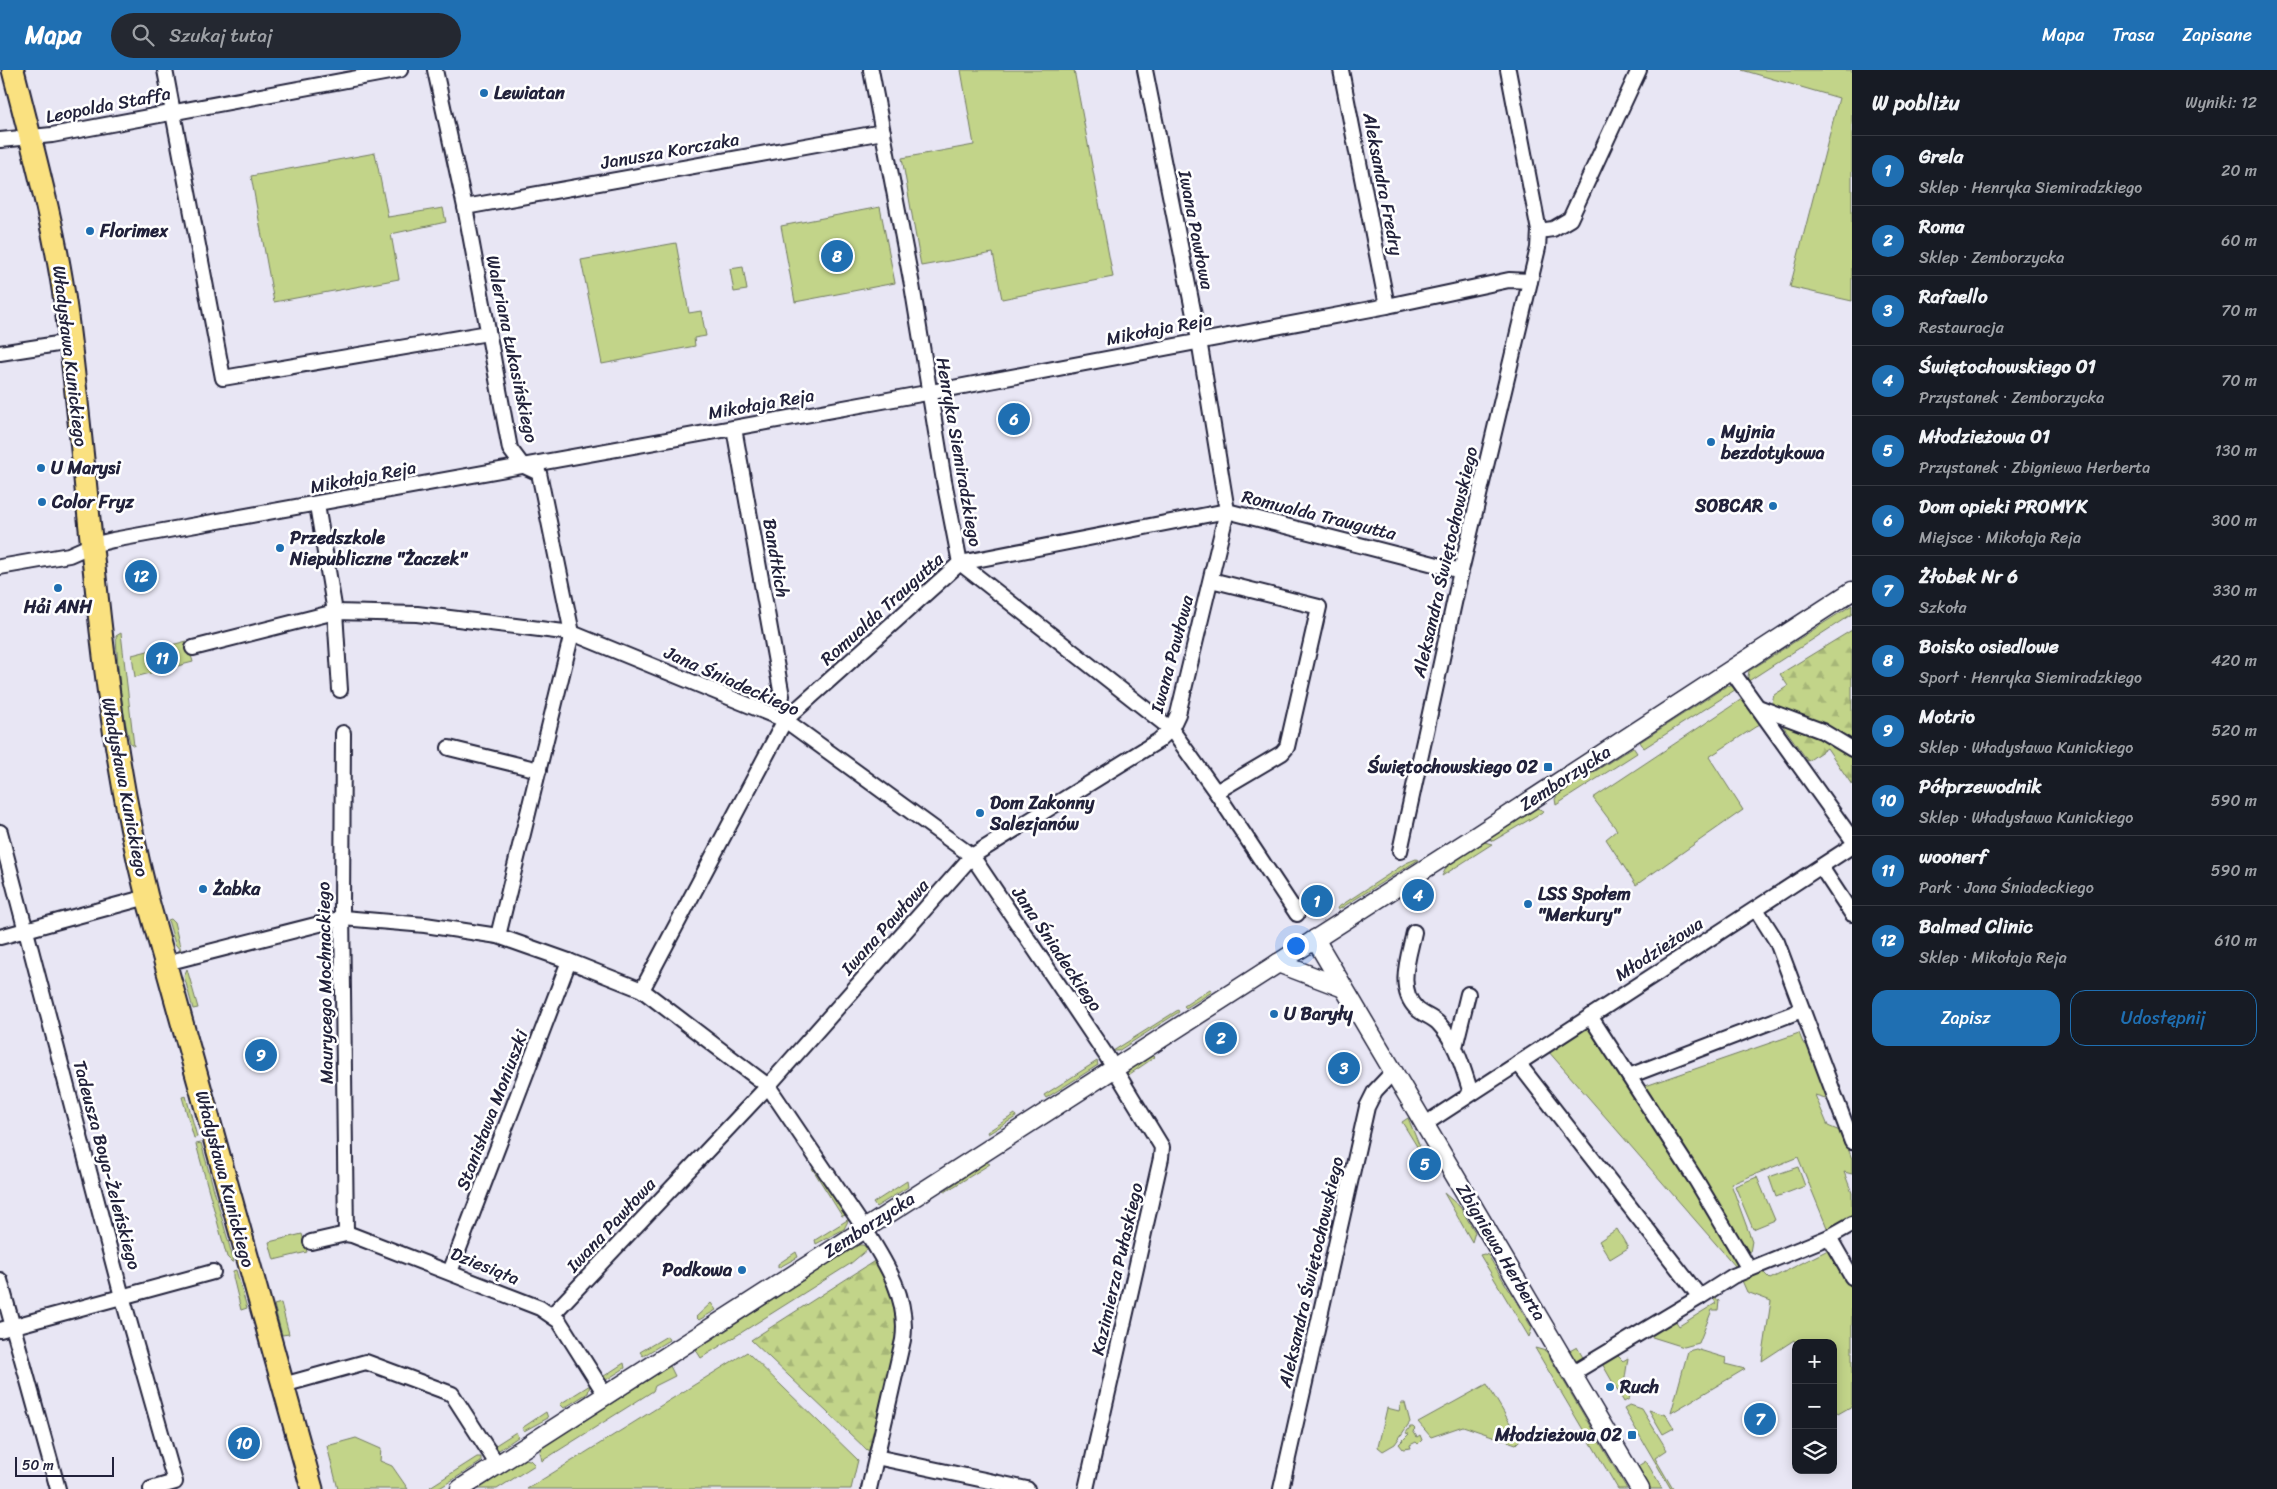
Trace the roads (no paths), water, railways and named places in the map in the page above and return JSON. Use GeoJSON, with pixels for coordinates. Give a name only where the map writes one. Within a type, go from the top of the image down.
{"type":"FeatureCollection","features":[{"type":"Feature","properties":{"kind":"main road","name":"Władysława Kunickiego"},"geometry":{"type":"LineString","coordinates":[[14,70],[55,244],[70,342],[101,639],[114,735],[129,821],[147,897],[312,1489]]}},
{"type":"Feature","properties":{"kind":"street"},"geometry":{"type":"LineString","coordinates":[[165,70],[223,378],[488,333]]}},
{"type":"Feature","properties":{"kind":"street","name":"Leopolda Staffa"},"geometry":{"type":"LineString","coordinates":[[0,140],[30,138],[400,70]]}},
{"type":"Feature","properties":{"kind":"street","name":"Waleriana Łukasińskiego"},"geometry":{"type":"LineString","coordinates":[[435,70],[465,207],[510,449],[522,464],[538,473],[572,633],[498,936]]}},
{"type":"Feature","properties":{"kind":"street","name":"Henryka Siemiradzkiego"},"geometry":{"type":"LineString","coordinates":[[871,70],[912,285],[960,564],[1172,729],[1297,914]]}},
{"type":"Feature","properties":{"kind":"street","name":"Iwana Pawłowa"},"geometry":{"type":"LineString","coordinates":[[552,1315],[768,1086],[972,856],[1158,741],[1172,729],[1178,714],[1227,512],[1199,340],[1145,70]]}},
{"type":"Feature","properties":{"kind":"street","name":"Aleksandra Fredry"},"geometry":{"type":"LineString","coordinates":[[1341,70],[1387,306]]}},
{"type":"Feature","properties":{"kind":"street","name":"Aleksandra Świętochowskiego"},"geometry":{"type":"LineString","coordinates":[[1400,851],[1461,571],[1536,256],[1538,231],[1508,70]]}},
{"type":"Feature","properties":{"kind":"street"},"geometry":{"type":"LineString","coordinates":[[1538,231],[1554,229],[1570,219],[1638,70]]}},
{"type":"Feature","properties":{"kind":"street","name":"Janusza Korczaka"},"geometry":{"type":"LineString","coordinates":[[465,207],[882,132]]}},
{"type":"Feature","properties":{"kind":"street","name":"Mikołaja Reja"},"geometry":{"type":"LineString","coordinates":[[0,567],[69,555],[92,545],[317,505],[522,464],[929,392],[1387,306],[1509,280],[1530,281]]}},
{"type":"Feature","properties":{"kind":"street"},"geometry":{"type":"LineString","coordinates":[[0,353],[70,342]]}},
{"type":"Feature","properties":{"kind":"street","name":"Bandtkich"},"geometry":{"type":"LineString","coordinates":[[734,428],[782,696]]}},
{"type":"Feature","properties":{"kind":"street"},"geometry":{"type":"LineString","coordinates":[[317,505],[335,612],[340,690]]}},
{"type":"Feature","properties":{"kind":"street","name":"Romualda Traugutta"},"geometry":{"type":"LineString","coordinates":[[642,990],[785,720],[960,564],[1227,512],[1461,571]]}},
{"type":"Feature","properties":{"kind":"street"},"geometry":{"type":"LineString","coordinates":[[1211,580],[1319,607],[1287,747],[1282,753],[1216,792]]}},
{"type":"Feature","properties":{"kind":"street","name":"Zemborzycka"},"geometry":{"type":"LineString","coordinates":[[460,1489],[1114,1069],[1852,591]]}},
{"type":"Feature","properties":{"kind":"street","name":"Jana Śniadeckiego"},"geometry":{"type":"LineString","coordinates":[[193,648],[335,612],[417,614],[572,633],[785,720],[972,856],[1114,1069]]}},
{"type":"Feature","properties":{"kind":"street"},"geometry":{"type":"LineString","coordinates":[[1731,670],[1742,688],[1758,706],[1852,839]]}},
{"type":"Feature","properties":{"kind":"street"},"geometry":{"type":"LineString","coordinates":[[1758,706],[1822,731],[1852,749]]}},
{"type":"Feature","properties":{"kind":"street","name":"Maurycego Mochnackiego"},"geometry":{"type":"LineString","coordinates":[[343,732],[346,1234]]}},
{"type":"Feature","properties":{"kind":"street"},"geometry":{"type":"LineString","coordinates":[[449,748],[539,770]]}},
{"type":"Feature","properties":{"kind":"street","name":"Tadeusza Boya-Żeleńskiego"},"geometry":{"type":"LineString","coordinates":[[0,832],[123,1296],[175,1482],[151,1489]]}},
{"type":"Feature","properties":{"kind":"street","name":"Młodzieżowa"},"geometry":{"type":"LineString","coordinates":[[1425,1124],[1852,846]]}},
{"type":"Feature","properties":{"kind":"street"},"geometry":{"type":"LineString","coordinates":[[1821,867],[1852,914]]}},
{"type":"Feature","properties":{"kind":"street"},"geometry":{"type":"LineString","coordinates":[[0,937],[147,897]]}},
{"type":"Feature","properties":{"kind":"street"},"geometry":{"type":"LineString","coordinates":[[1756,909],[1777,942],[1852,1142]]}},
{"type":"Feature","properties":{"kind":"street"},"geometry":{"type":"LineString","coordinates":[[166,963],[343,918],[425,925],[498,936],[569,961],[642,990],[768,1086],[864,1228],[879,1252],[902,1298],[905,1311],[903,1340],[869,1489]]}},
{"type":"Feature","properties":{"kind":"street"},"geometry":{"type":"LineString","coordinates":[[1414,932],[1404,979],[1408,997],[1417,1009],[1439,1023],[1455,1046],[1471,1093]]}},
{"type":"Feature","properties":{"kind":"street","name":"Zbigniewa Herberta"},"geometry":{"type":"LineString","coordinates":[[1315,939],[1341,987],[1425,1124],[1640,1489]]}},
{"type":"Feature","properties":{"kind":"street","name":"Stanisława Moniuszki"},"geometry":{"type":"LineString","coordinates":[[450,1272],[569,961]]}},
{"type":"Feature","properties":{"kind":"street"},"geometry":{"type":"LineString","coordinates":[[1278,963],[1341,987]]}},
{"type":"Feature","properties":{"kind":"street"},"geometry":{"type":"LineString","coordinates":[[1455,1046],[1468,994]]}},
{"type":"Feature","properties":{"kind":"street"},"geometry":{"type":"LineString","coordinates":[[1628,1076],[1802,1010]]}},
{"type":"Feature","properties":{"kind":"street"},"geometry":{"type":"LineString","coordinates":[[1590,1016],[1749,1269]]}},
{"type":"Feature","properties":{"kind":"street"},"geometry":{"type":"LineString","coordinates":[[1518,1063],[1700,1297]]}},
{"type":"Feature","properties":{"kind":"street","name":"Kazimierza Pułaskiego"},"geometry":{"type":"LineString","coordinates":[[1086,1489],[1162,1152],[1160,1140],[1114,1069]]}},
{"type":"Feature","properties":{"kind":"street","name":"Aleksandra Świętochowskiego"},"geometry":{"type":"LineString","coordinates":[[1282,1489],[1367,1107],[1374,1091],[1393,1072]]}},
{"type":"Feature","properties":{"kind":"street"},"geometry":{"type":"LineString","coordinates":[[1573,1373],[1749,1269],[1829,1237],[1852,1224]]}},
{"type":"Feature","properties":{"kind":"street"},"geometry":{"type":"LineString","coordinates":[[311,1242],[346,1234]]}},
{"type":"Feature","properties":{"kind":"street","name":"Dziesiąta"},"geometry":{"type":"LineString","coordinates":[[346,1234],[450,1272],[540,1308],[552,1315],[559,1321],[606,1394]]}},
{"type":"Feature","properties":{"kind":"street"},"geometry":{"type":"LineString","coordinates":[[1829,1237],[1852,1277]]}},
{"type":"Feature","properties":{"kind":"street"},"geometry":{"type":"LineString","coordinates":[[6,1328],[213,1272]]}},
{"type":"Feature","properties":{"kind":"street"},"geometry":{"type":"LineString","coordinates":[[0,1280],[6,1328],[58,1489]]}},
{"type":"Feature","properties":{"kind":"street"},"geometry":{"type":"LineString","coordinates":[[283,1385],[366,1362],[452,1394],[497,1464]]}},
{"type":"Feature","properties":{"kind":"street"},"geometry":{"type":"LineString","coordinates":[[876,1457],[1027,1489]]}},
{"type":"Feature","properties":{"kind":"place","name":"Lewiatan"},"geometry":{"type":"Point","coordinates":[484,93]}},
{"type":"Feature","properties":{"kind":"place","name":"Florimex"},"geometry":{"type":"Point","coordinates":[90,231]}},
{"type":"Feature","properties":{"kind":"place","name":"Boisko osiedlowe"},"geometry":{"type":"Point","coordinates":[837,256]}},
{"type":"Feature","properties":{"kind":"place","name":"Dom opieki PROMYK"},"geometry":{"type":"Point","coordinates":[1014,419]}},
{"type":"Feature","properties":{"kind":"place","name":"Myjnia bezdotykowa"},"geometry":{"type":"Point","coordinates":[1711,442]}},
{"type":"Feature","properties":{"kind":"place","name":"U Marysi"},"geometry":{"type":"Point","coordinates":[41,468]}},
{"type":"Feature","properties":{"kind":"place","name":"Color Fryz"},"geometry":{"type":"Point","coordinates":[42,502]}},
{"type":"Feature","properties":{"kind":"place","name":"SOBCAR"},"geometry":{"type":"Point","coordinates":[1773,506]}},
{"type":"Feature","properties":{"kind":"place","name":"Przedszkole Niepubliczne \"Żaczek\""},"geometry":{"type":"Point","coordinates":[280,548]}},
{"type":"Feature","properties":{"kind":"place","name":"Balmed Clinic"},"geometry":{"type":"Point","coordinates":[141,576]}},
{"type":"Feature","properties":{"kind":"place","name":"Hải ANH"},"geometry":{"type":"Point","coordinates":[58,588]}},
{"type":"Feature","properties":{"kind":"place","name":"woonerf"},"geometry":{"type":"Point","coordinates":[162,658]}},
{"type":"Feature","properties":{"kind":"place","name":"Świętochowskiego 02"},"geometry":{"type":"Point","coordinates":[1548,767]}},
{"type":"Feature","properties":{"kind":"place","name":"Dom Zakonny Salezjanów"},"geometry":{"type":"Point","coordinates":[980,813]}},
{"type":"Feature","properties":{"kind":"place","name":"Żabka"},"geometry":{"type":"Point","coordinates":[203,889]}},
{"type":"Feature","properties":{"kind":"place","name":"Świętochowskiego 01"},"geometry":{"type":"Point","coordinates":[1418,895]}},
{"type":"Feature","properties":{"kind":"place","name":"Grela"},"geometry":{"type":"Point","coordinates":[1317,901]}},
{"type":"Feature","properties":{"kind":"place","name":"LSS Społem \"Merkury\""},"geometry":{"type":"Point","coordinates":[1528,904]}},
{"type":"Feature","properties":{"kind":"place","name":"U Baryły"},"geometry":{"type":"Point","coordinates":[1274,1014]}},
{"type":"Feature","properties":{"kind":"place","name":"Roma"},"geometry":{"type":"Point","coordinates":[1221,1038]}},
{"type":"Feature","properties":{"kind":"place","name":"Motrio"},"geometry":{"type":"Point","coordinates":[261,1055]}},
{"type":"Feature","properties":{"kind":"place","name":"Rafaello"},"geometry":{"type":"Point","coordinates":[1344,1068]}},
{"type":"Feature","properties":{"kind":"place","name":"Młodzieżowa 01"},"geometry":{"type":"Point","coordinates":[1425,1164]}},
{"type":"Feature","properties":{"kind":"place","name":"Podkowa"},"geometry":{"type":"Point","coordinates":[742,1270]}},
{"type":"Feature","properties":{"kind":"place","name":"Ruch"},"geometry":{"type":"Point","coordinates":[1610,1387]}},
{"type":"Feature","properties":{"kind":"place","name":"Żłobek Nr 6"},"geometry":{"type":"Point","coordinates":[1760,1419]}},
{"type":"Feature","properties":{"kind":"place","name":"Młodzieżowa 02"},"geometry":{"type":"Point","coordinates":[1632,1435]}},
{"type":"Feature","properties":{"kind":"place","name":"Półprzewodnik"},"geometry":{"type":"Point","coordinates":[244,1443]}}]}
